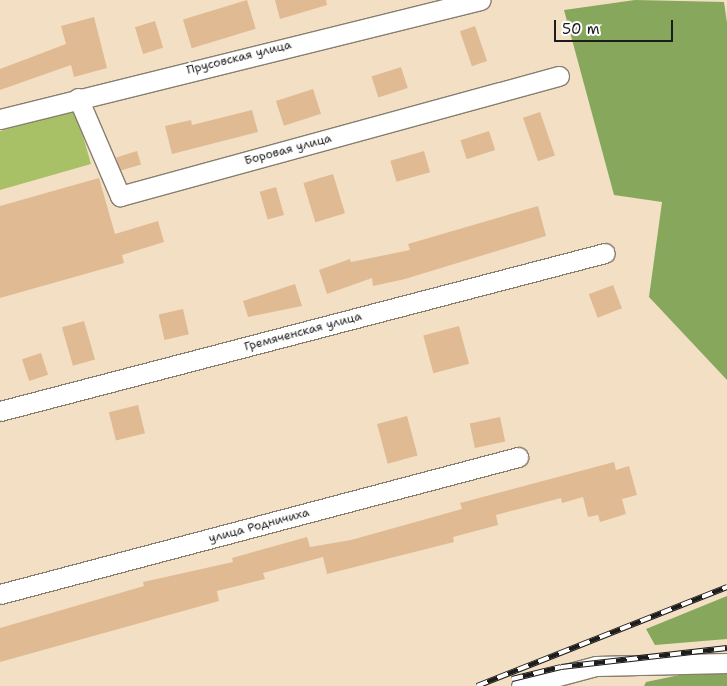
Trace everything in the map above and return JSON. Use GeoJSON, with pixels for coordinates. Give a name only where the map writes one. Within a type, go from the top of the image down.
{"type":"FeatureCollection","features":[{"type":"Feature","properties":{"kind":"street","name":"Прусовская улица"},"geometry":{"type":"LineString","coordinates":[[0,119],[78,98],[480,0]]}},
{"type":"Feature","properties":{"kind":"street","name":"Боровая улица"},"geometry":{"type":"LineString","coordinates":[[78,98],[120,196],[559,76]]}},
{"type":"Feature","properties":{"kind":"street","name":"Гремяченская улица"},"geometry":{"type":"LineString","coordinates":[[0,412],[605,253]]}},
{"type":"Feature","properties":{"kind":"street","name":"улица Родничиха"},"geometry":{"type":"LineString","coordinates":[[0,594],[518,457]]}},
{"type":"Feature","properties":{"kind":"street"},"geometry":{"type":"LineString","coordinates":[[521,686],[596,666],[727,663]]}},
{"type":"Feature","properties":{"kind":"green space"},"geometry":{"type":"Polygon","coordinates":[[[635,0],[724,2],[727,23],[727,380],[649,297],[662,202],[614,195],[564,10],[635,0]]]}},
{"type":"Feature","properties":{"kind":"green space"},"geometry":{"type":"Polygon","coordinates":[[[71,111],[77,115],[91,164],[0,190],[0,131],[71,111]]]}},
{"type":"Feature","properties":{"kind":"green space"},"geometry":{"type":"Polygon","coordinates":[[[727,596],[727,639],[655,645],[646,629],[727,596]]]}},
{"type":"Feature","properties":{"kind":"green space"},"geometry":{"type":"Polygon","coordinates":[[[694,672],[727,674],[727,686],[644,686],[646,682],[694,672]]]}},
{"type":"Feature","properties":{"kind":"building"},"geometry":{"type":"Polygon","coordinates":[[[247,0],[256,29],[192,48],[183,20],[247,0]]]}},
{"type":"Feature","properties":{"kind":"building"},"geometry":{"type":"Polygon","coordinates":[[[275,0],[326,0],[327,5],[280,19],[275,0]]]}},
{"type":"Feature","properties":{"kind":"building"},"geometry":{"type":"Polygon","coordinates":[[[94,17],[107,68],[74,77],[71,65],[0,90],[0,69],[66,44],[61,26],[94,17]]]}},
{"type":"Feature","properties":{"kind":"building"},"geometry":{"type":"Polygon","coordinates":[[[155,21],[163,48],[143,54],[135,27],[155,21]]]}},
{"type":"Feature","properties":{"kind":"building"},"geometry":{"type":"Polygon","coordinates":[[[475,26],[487,61],[472,66],[460,31],[475,26]]]}},
{"type":"Feature","properties":{"kind":"building"},"geometry":{"type":"Polygon","coordinates":[[[401,67],[408,88],[378,98],[372,77],[401,67]]]}},
{"type":"Feature","properties":{"kind":"building"},"geometry":{"type":"Polygon","coordinates":[[[313,89],[321,114],[284,126],[276,101],[313,89]]]}},
{"type":"Feature","properties":{"kind":"building"},"geometry":{"type":"Polygon","coordinates":[[[252,110],[258,132],[172,154],[165,126],[191,120],[192,125],[252,110]]]}},
{"type":"Feature","properties":{"kind":"building"},"geometry":{"type":"Polygon","coordinates":[[[540,112],[555,155],[538,161],[523,118],[540,112]]]}},
{"type":"Feature","properties":{"kind":"building"},"geometry":{"type":"Polygon","coordinates":[[[489,131],[495,150],[467,159],[460,140],[489,131]]]}},
{"type":"Feature","properties":{"kind":"building"},"geometry":{"type":"Polygon","coordinates":[[[137,151],[141,164],[120,171],[116,157],[137,151]]]}},
{"type":"Feature","properties":{"kind":"building"},"geometry":{"type":"Polygon","coordinates":[[[424,151],[430,172],[396,182],[390,161],[424,151]]]}},
{"type":"Feature","properties":{"kind":"building"},"geometry":{"type":"Polygon","coordinates":[[[333,174],[345,213],[315,222],[303,183],[333,174]]]}},
{"type":"Feature","properties":{"kind":"building"},"geometry":{"type":"Polygon","coordinates":[[[99,178],[115,234],[158,221],[164,242],[122,255],[124,263],[0,298],[0,206],[99,178]]]}},
{"type":"Feature","properties":{"kind":"building"},"geometry":{"type":"Polygon","coordinates":[[[276,187],[284,215],[268,220],[260,192],[276,187]]]}},
{"type":"Feature","properties":{"kind":"building"},"geometry":{"type":"Polygon","coordinates":[[[538,206],[546,236],[405,279],[373,286],[372,278],[327,294],[319,270],[350,259],[351,262],[410,250],[408,244],[538,206]]]}},
{"type":"Feature","properties":{"kind":"building"},"geometry":{"type":"Polygon","coordinates":[[[295,284],[302,306],[248,317],[243,301],[295,284]]]}},
{"type":"Feature","properties":{"kind":"building"},"geometry":{"type":"Polygon","coordinates":[[[613,285],[622,308],[598,318],[589,294],[613,285]]]}},
{"type":"Feature","properties":{"kind":"building"},"geometry":{"type":"Polygon","coordinates":[[[183,309],[189,334],[164,340],[159,315],[183,309]]]}},
{"type":"Feature","properties":{"kind":"building"},"geometry":{"type":"Polygon","coordinates":[[[84,321],[95,359],[73,366],[62,327],[84,321]]]}},
{"type":"Feature","properties":{"kind":"building"},"geometry":{"type":"Polygon","coordinates":[[[459,326],[469,364],[433,373],[423,336],[459,326]]]}},
{"type":"Feature","properties":{"kind":"building"},"geometry":{"type":"Polygon","coordinates":[[[41,353],[48,375],[29,381],[22,359],[41,353]]]}},
{"type":"Feature","properties":{"kind":"building"},"geometry":{"type":"Polygon","coordinates":[[[138,405],[145,433],[116,440],[109,412],[138,405]]]}},
{"type":"Feature","properties":{"kind":"building"},"geometry":{"type":"Polygon","coordinates":[[[407,416],[418,456],[388,464],[377,424],[407,416]]]}},
{"type":"Feature","properties":{"kind":"building"},"geometry":{"type":"Polygon","coordinates":[[[500,417],[505,441],[475,448],[470,423],[500,417]]]}},
{"type":"Feature","properties":{"kind":"building"},"geometry":{"type":"Polygon","coordinates":[[[614,462],[616,470],[629,466],[637,495],[622,499],[626,514],[600,522],[598,515],[588,517],[583,497],[562,503],[561,498],[496,515],[498,525],[453,537],[454,542],[327,574],[323,557],[263,573],[265,579],[217,591],[219,601],[0,662],[0,628],[144,586],[143,582],[233,562],[232,558],[307,537],[310,547],[351,540],[462,509],[460,503],[614,462]]]}},
{"type":"Feature","properties":{"kind":"railway"},"geometry":{"type":"LineString","coordinates":[[477,686],[727,587]]}},
{"type":"Feature","properties":{"kind":"railway"},"geometry":{"type":"LineString","coordinates":[[512,679],[561,667],[727,648]]}}]}
